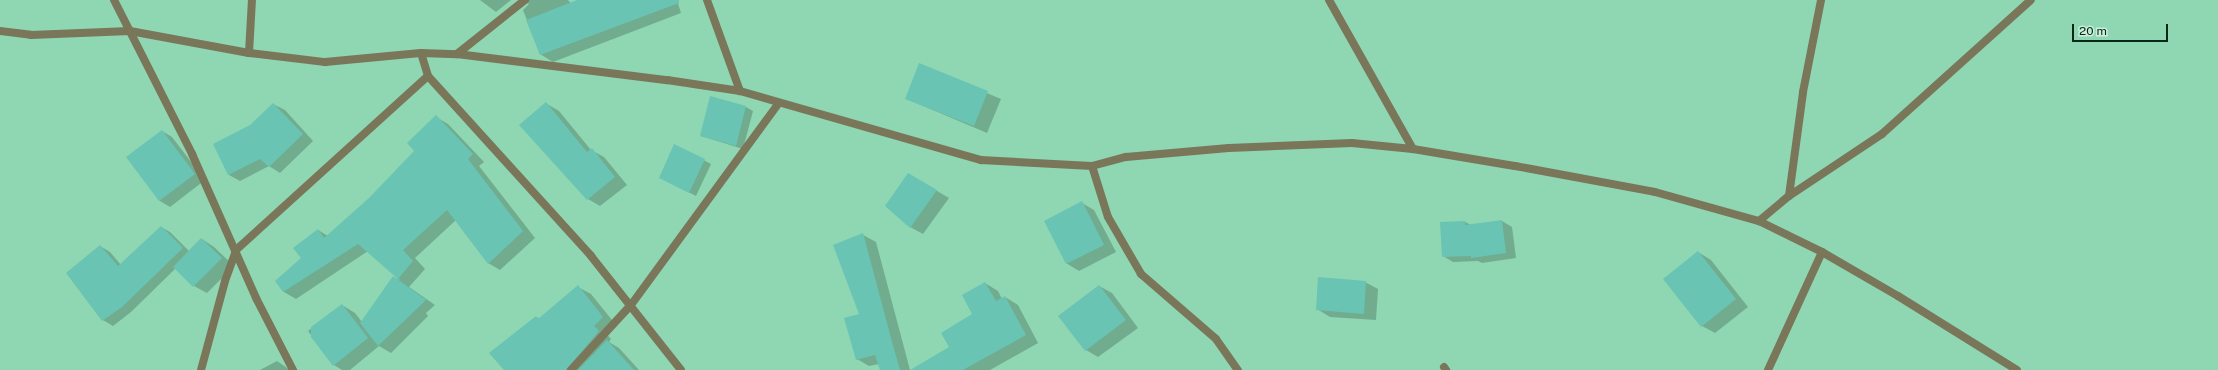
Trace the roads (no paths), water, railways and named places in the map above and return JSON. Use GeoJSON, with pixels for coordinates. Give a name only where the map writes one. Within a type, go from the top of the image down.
{"type":"FeatureCollection","features":[{"type":"Feature","properties":{"kind":"street"},"geometry":{"type":"LineString","coordinates":[[114,0],[192,154],[236,250],[256,298],[293,370]]}},
{"type":"Feature","properties":{"kind":"street"},"geometry":{"type":"LineString","coordinates":[[249,53],[252,0]]}},
{"type":"Feature","properties":{"kind":"street"},"geometry":{"type":"LineString","coordinates":[[458,54],[525,0]]}},
{"type":"Feature","properties":{"kind":"street"},"geometry":{"type":"LineString","coordinates":[[707,0],[740,91]]}},
{"type":"Feature","properties":{"kind":"street"},"geometry":{"type":"LineString","coordinates":[[1329,0],[1413,149]]}},
{"type":"Feature","properties":{"kind":"street"},"geometry":{"type":"LineString","coordinates":[[1789,196],[1803,92],[1821,0]]}},
{"type":"Feature","properties":{"kind":"street"},"geometry":{"type":"LineString","coordinates":[[1759,221],[1789,196],[1882,134],[2031,0]]}},
{"type":"Feature","properties":{"kind":"street"},"geometry":{"type":"LineString","coordinates":[[0,31],[31,34],[130,31],[249,53],[325,62],[421,54],[458,54],[740,91],[981,160],[1092,166],[1126,157],[1229,148],[1352,143],[1413,149],[1655,192],[1759,221],[1822,252],[2017,370]]}},
{"type":"Feature","properties":{"kind":"street"},"geometry":{"type":"LineString","coordinates":[[421,54],[428,76],[591,256],[681,370]]}},
{"type":"Feature","properties":{"kind":"street"},"geometry":{"type":"LineString","coordinates":[[201,370],[225,281],[236,250],[428,76]]}},
{"type":"Feature","properties":{"kind":"street"},"geometry":{"type":"LineString","coordinates":[[571,370],[631,305],[779,103]]}},
{"type":"Feature","properties":{"kind":"street"},"geometry":{"type":"LineString","coordinates":[[1092,166],[1108,217],[1141,274],[1216,339],[1238,370]]}},
{"type":"Feature","properties":{"kind":"street"},"geometry":{"type":"LineString","coordinates":[[1768,370],[1822,252]]}}]}
